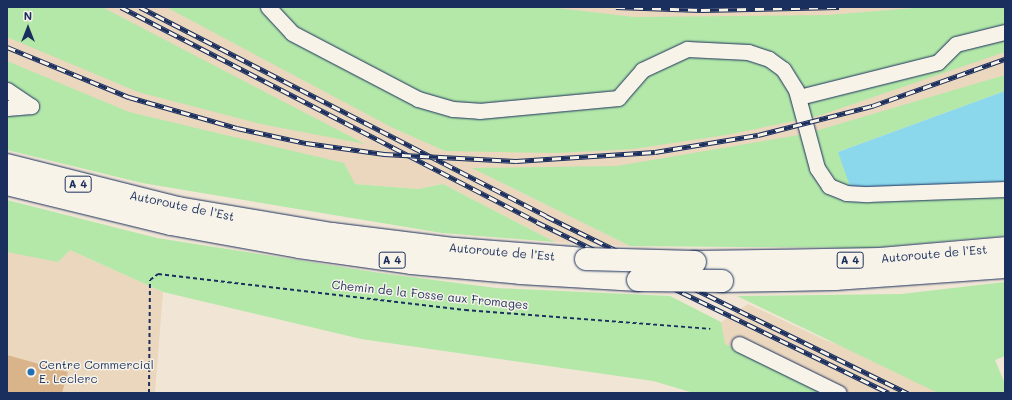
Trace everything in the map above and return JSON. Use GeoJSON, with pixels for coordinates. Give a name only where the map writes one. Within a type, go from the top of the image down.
{"type":"FeatureCollection","features":[{"type":"Feature","properties":{"kind":"highway","name":"Autoroute de l’Est"},"geometry":{"type":"LineString","coordinates":[[7,166],[178,208],[332,234],[454,249],[586,259],[695,262],[880,259],[1005,248]]}},
{"type":"Feature","properties":{"kind":"highway","name":"Autoroute de l’Est"},"geometry":{"type":"LineString","coordinates":[[7,184],[171,224],[299,247],[411,263],[520,274],[638,280],[722,281],[836,279],[1005,267]]}},
{"type":"Feature","properties":{"kind":"lane"},"geometry":{"type":"LineString","coordinates":[[268,7],[292,33],[418,99],[453,109],[479,111],[618,98],[642,70],[687,49],[748,52],[769,59],[783,69],[799,97],[818,168],[829,186],[846,193],[868,194],[1005,189]]}},
{"type":"Feature","properties":{"kind":"lane"},"geometry":{"type":"LineString","coordinates":[[799,97],[938,62],[956,44],[1005,32]]}},
{"type":"Feature","properties":{"kind":"lane"},"geometry":{"type":"LineString","coordinates":[[7,90],[31,106],[7,108]]}},
{"type":"Feature","properties":{"kind":"lane"},"geometry":{"type":"LineString","coordinates":[[739,344],[838,393]]}},
{"type":"Feature","properties":{"kind":"path","name":"Chemin de la Fosse aux Fromages"},"geometry":{"type":"LineString","coordinates":[[149,393],[150,280],[158,274],[465,310],[710,329]]}},
{"type":"Feature","properties":{"kind":"shaded area"},"geometry":{"type":"Polygon","coordinates":[[[7,7],[1005,7],[1005,80],[830,142],[499,181],[630,246],[555,242],[443,184],[418,189],[355,184],[7,94],[7,7]]]}},
{"type":"Feature","properties":{"kind":"shaded area"},"geometry":{"type":"Polygon","coordinates":[[[7,232],[70,250],[163,292],[155,393],[7,393],[7,232]]]}},
{"type":"Feature","properties":{"kind":"shaded area"},"geometry":{"type":"Polygon","coordinates":[[[748,304],[825,340],[973,393],[781,393],[705,358],[721,322],[748,304]]]}},
{"type":"Feature","properties":{"kind":"green space"},"geometry":{"type":"Polygon","coordinates":[[[7,7],[102,7],[365,144],[261,124],[138,92],[7,37],[7,7]]]}},
{"type":"Feature","properties":{"kind":"green space"},"geometry":{"type":"Polygon","coordinates":[[[166,7],[548,7],[634,17],[828,15],[926,7],[1005,7],[1005,52],[818,116],[726,135],[633,149],[556,153],[445,151],[393,128],[166,7]]]}},
{"type":"Feature","properties":{"kind":"green space"},"geometry":{"type":"Polygon","coordinates":[[[7,61],[129,112],[344,163],[355,184],[418,189],[443,184],[555,242],[442,233],[142,183],[7,150],[7,61]]]}},
{"type":"Feature","properties":{"kind":"green space"},"geometry":{"type":"Polygon","coordinates":[[[1005,75],[1005,91],[838,152],[1005,182],[1005,236],[868,248],[630,246],[472,168],[617,166],[805,134],[1005,75]]]}},
{"type":"Feature","properties":{"kind":"green space"},"geometry":{"type":"Polygon","coordinates":[[[7,200],[157,238],[380,273],[496,288],[670,296],[721,322],[725,344],[831,393],[694,393],[653,381],[361,339],[163,292],[70,250],[58,262],[7,252],[7,200]]]}},
{"type":"Feature","properties":{"kind":"green space"},"geometry":{"type":"Polygon","coordinates":[[[1005,282],[1005,356],[995,360],[1005,384],[1005,393],[938,393],[737,296],[901,294],[1005,282]]]}},
{"type":"Feature","properties":{"kind":"water"},"geometry":{"type":"Polygon","coordinates":[[[1005,91],[1005,182],[852,192],[838,152],[1005,91]]]}},
{"type":"Feature","properties":{"kind":"building","name":"Centre Commercial E. Leclerc"},"geometry":{"type":"Polygon","coordinates":[[[7,355],[68,372],[62,393],[7,393],[7,355]]]}},
{"type":"Feature","properties":{"kind":"railway"},"geometry":{"type":"LineString","coordinates":[[121,7],[537,222],[889,393]]}},
{"type":"Feature","properties":{"kind":"railway"},"geometry":{"type":"LineString","coordinates":[[140,7],[546,216],[908,393]]}},
{"type":"Feature","properties":{"kind":"railway"},"geometry":{"type":"LineString","coordinates":[[616,7],[701,10],[839,7]]}},
{"type":"Feature","properties":{"kind":"railway"},"geometry":{"type":"LineString","coordinates":[[7,47],[129,97],[237,128],[306,143],[384,154],[516,161],[655,152],[758,135],[872,106],[1005,59]]}},
{"type":"Feature","properties":{"kind":"place","name":"Centre Commercial E. Leclerc"},"geometry":{"type":"Point","coordinates":[31,372]}}]}
